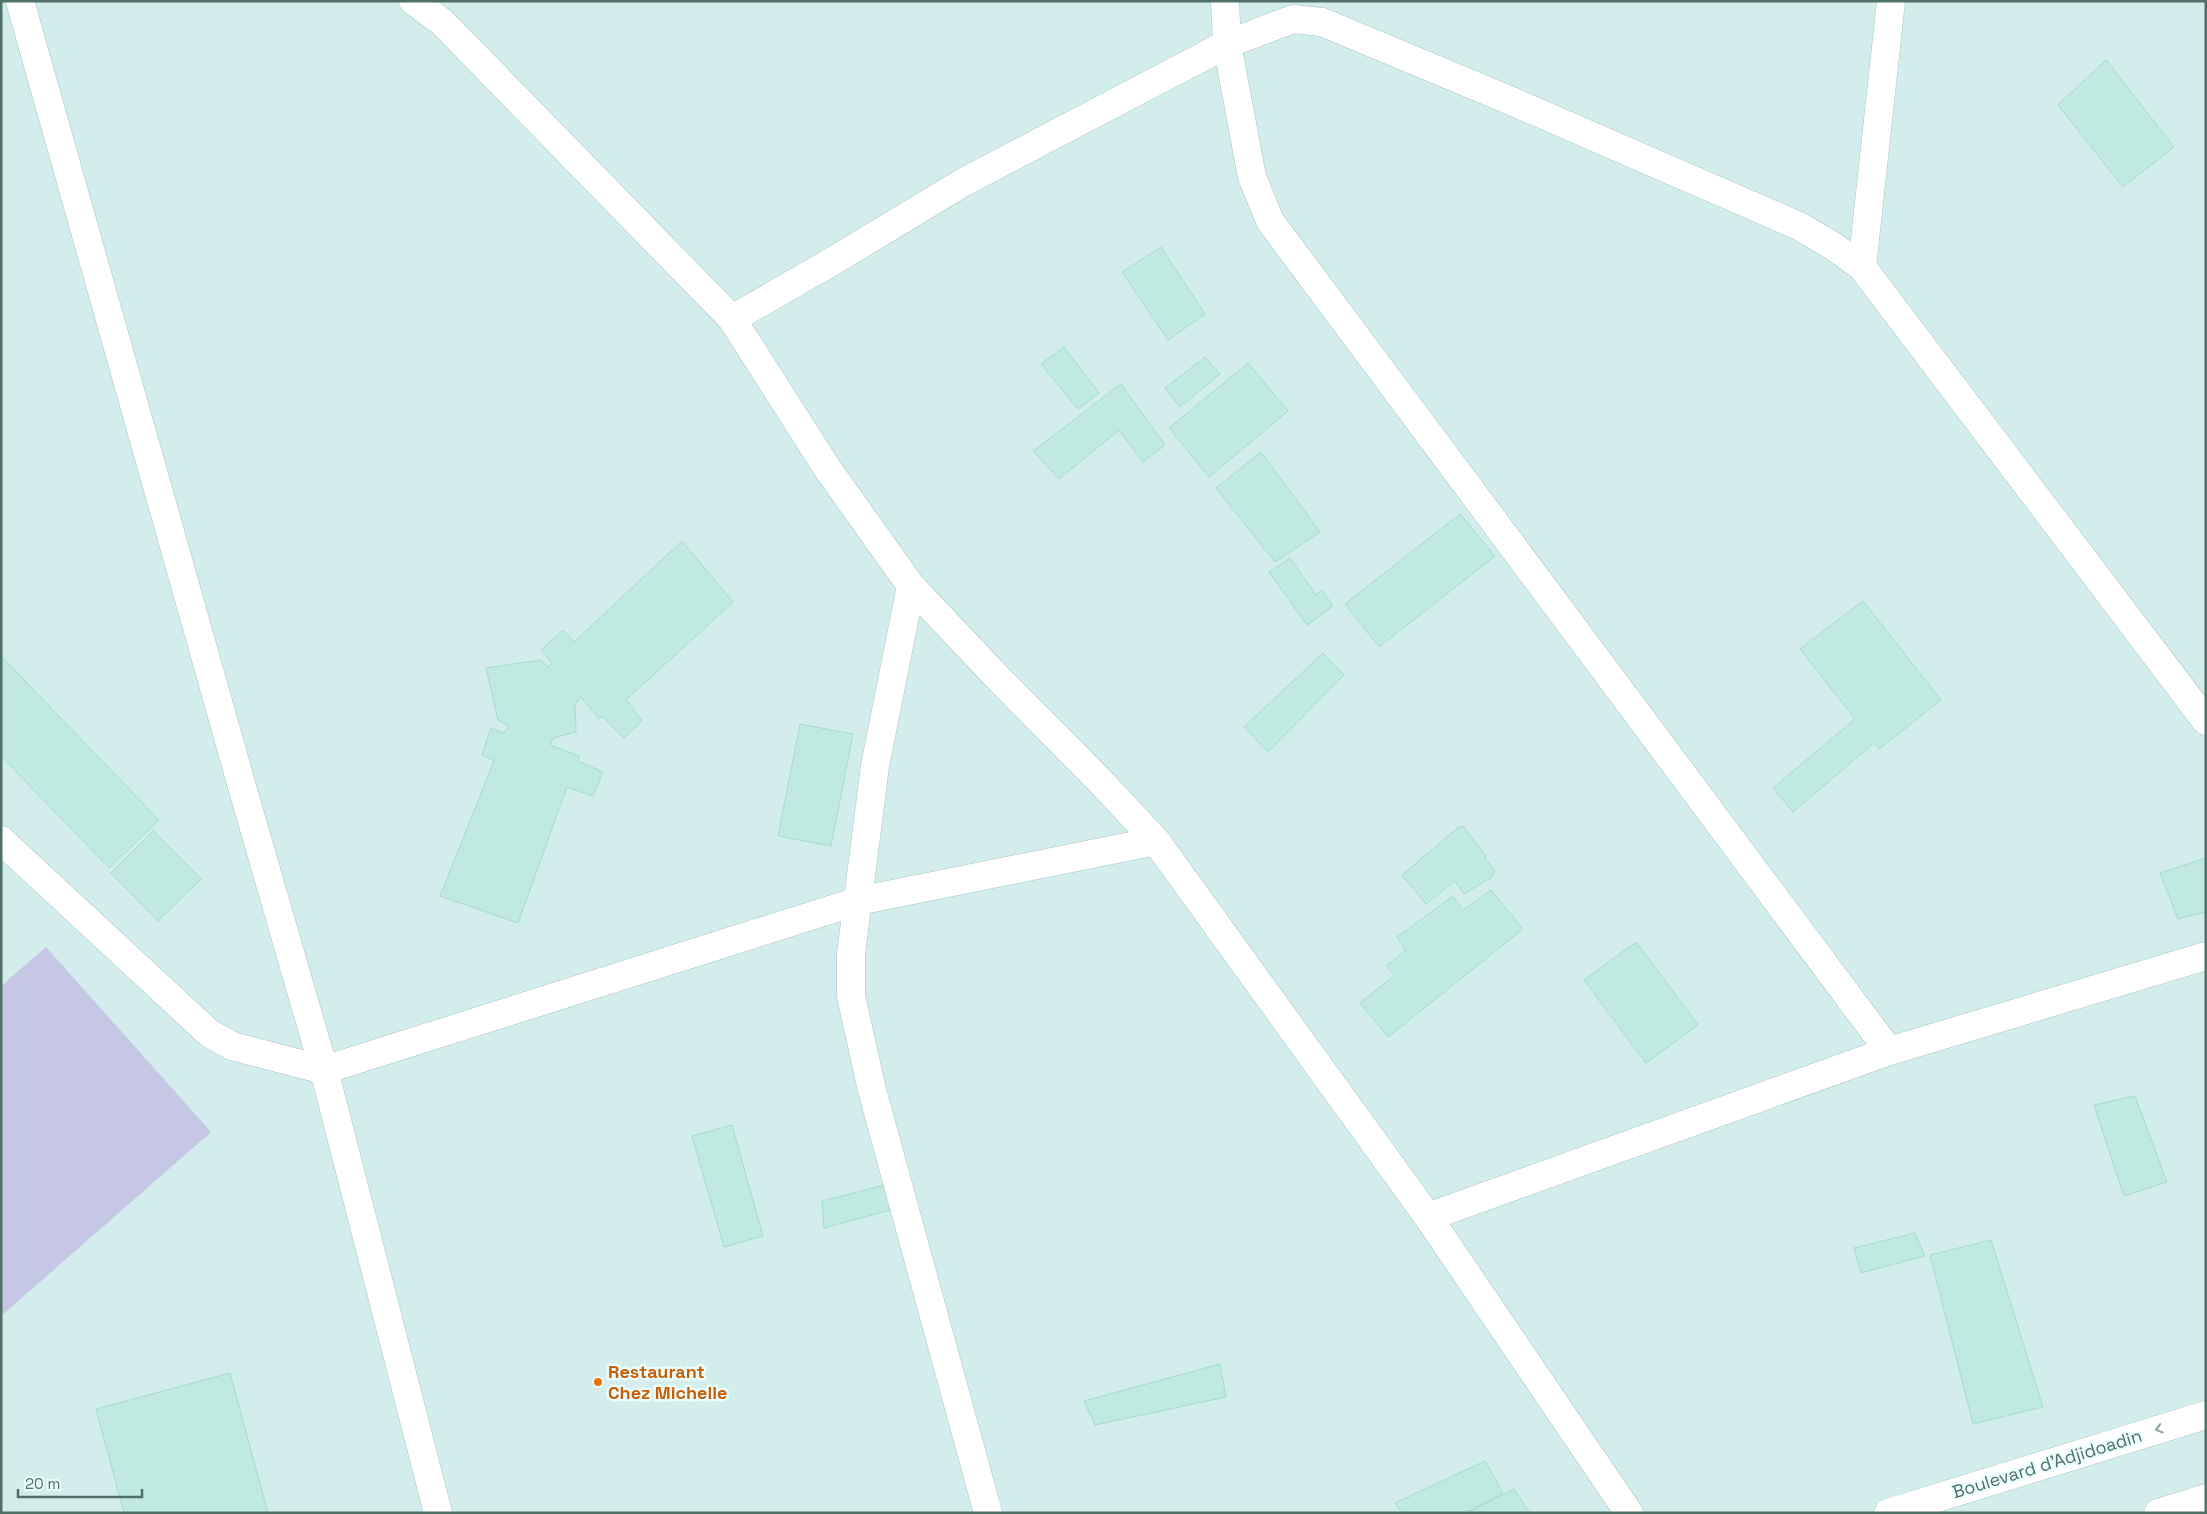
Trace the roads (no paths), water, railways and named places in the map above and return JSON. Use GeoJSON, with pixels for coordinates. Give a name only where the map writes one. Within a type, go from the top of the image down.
{"type":"FeatureCollection","features":[{"type":"Feature","properties":{"kind":"street"},"geometry":{"type":"LineString","coordinates":[[20,1],[242,790],[324,1070],[438,1513]]}},
{"type":"Feature","properties":{"kind":"street"},"geometry":{"type":"LineString","coordinates":[[413,1],[442,22],[732,319],[827,468],[910,586],[1091,771],[1156,841],[1428,1217],[1629,1513]]}},
{"type":"Feature","properties":{"kind":"street"},"geometry":{"type":"LineString","coordinates":[[1225,1],[1227,44],[1252,177],[1270,221],[1889,1051]]}},
{"type":"Feature","properties":{"kind":"street"},"geometry":{"type":"LineString","coordinates":[[1862,267],[1890,1]]}},
{"type":"Feature","properties":{"kind":"street"},"geometry":{"type":"LineString","coordinates":[[732,319],[962,183],[1227,44],[1293,19],[1322,22],[1509,100],[1799,226],[1862,267],[2206,721]]}},
{"type":"Feature","properties":{"kind":"street"},"geometry":{"type":"LineString","coordinates":[[910,586],[875,766],[851,954],[851,996],[872,1090],[988,1513]]}},
{"type":"Feature","properties":{"kind":"street"},"geometry":{"type":"LineString","coordinates":[[1,840],[209,1033],[232,1046],[324,1070],[858,901],[1156,841]]}},
{"type":"Feature","properties":{"kind":"street"},"geometry":{"type":"LineString","coordinates":[[1428,1217],[1889,1051],[2206,956]]}},
{"type":"Feature","properties":{"kind":"street","name":"Boulevard d'Adjidoadin"},"geometry":{"type":"LineString","coordinates":[[1888,1513],[2206,1415]]}},
{"type":"Feature","properties":{"kind":"street"},"geometry":{"type":"LineString","coordinates":[[2158,1513],[2206,1498]]}},
{"type":"Feature","properties":{"kind":"place","name":"Restaurant Chez Michelle"},"geometry":{"type":"Point","coordinates":[598,1382]}}]}
